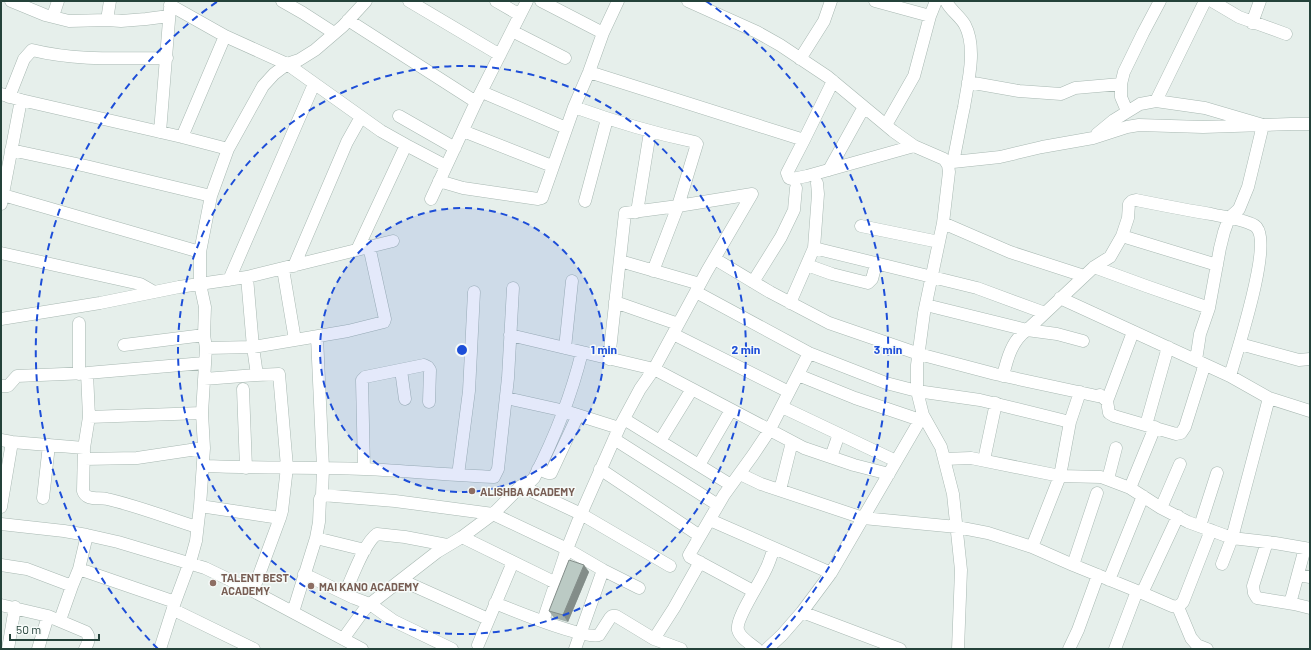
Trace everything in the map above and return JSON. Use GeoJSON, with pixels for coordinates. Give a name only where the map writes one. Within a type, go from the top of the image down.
{"type":"FeatureCollection","features":[{"type":"Feature","properties":{"kind":"street"},"geometry":{"type":"LineString","coordinates":[[11,1],[45,15],[69,21],[121,21],[146,19],[170,7]]}},
{"type":"Feature","properties":{"kind":"street"},"geometry":{"type":"LineString","coordinates":[[53,16],[58,1]]}},
{"type":"Feature","properties":{"kind":"street"},"geometry":{"type":"LineString","coordinates":[[107,20],[110,1]]}},
{"type":"Feature","properties":{"kind":"street"},"geometry":{"type":"LineString","coordinates":[[282,1],[303,12],[334,33]]}},
{"type":"Feature","properties":{"kind":"street"},"geometry":{"type":"LineString","coordinates":[[409,1],[500,55]]}},
{"type":"Feature","properties":{"kind":"street"},"geometry":{"type":"LineString","coordinates":[[496,1],[520,15]]}},
{"type":"Feature","properties":{"kind":"street"},"geometry":{"type":"LineString","coordinates":[[431,199],[479,97],[527,1]]}},
{"type":"Feature","properties":{"kind":"street"},"geometry":{"type":"LineString","coordinates":[[542,1],[603,34]]}},
{"type":"Feature","properties":{"kind":"street"},"geometry":{"type":"LineString","coordinates":[[439,181],[463,188],[538,199],[544,196],[552,166],[566,128],[603,34],[618,1]]}},
{"type":"Feature","properties":{"kind":"street"},"geometry":{"type":"LineString","coordinates":[[688,1],[757,32],[780,45],[833,81],[914,146],[938,155],[951,163],[1000,157],[1042,147],[1093,138],[1127,127],[1139,125],[1203,127],[1310,124]]}},
{"type":"Feature","properties":{"kind":"street"},"geometry":{"type":"LineString","coordinates":[[800,59],[824,21],[831,1]]}},
{"type":"Feature","properties":{"kind":"street"},"geometry":{"type":"LineString","coordinates":[[875,1],[930,16]]}},
{"type":"Feature","properties":{"kind":"street"},"geometry":{"type":"LineString","coordinates":[[886,125],[914,76],[930,16],[936,1]]}},
{"type":"Feature","properties":{"kind":"street"},"geometry":{"type":"LineString","coordinates":[[946,1],[965,24],[971,52],[968,82],[949,172],[943,223],[926,305],[917,365],[917,391],[921,418],[941,447],[953,494],[961,570],[958,649]]}},
{"type":"Feature","properties":{"kind":"street"},"geometry":{"type":"LineString","coordinates":[[1127,111],[1121,97],[1121,84],[1124,72],[1160,1]]}},
{"type":"Feature","properties":{"kind":"street"},"geometry":{"type":"LineString","coordinates":[[1156,101],[1205,1]]}},
{"type":"Feature","properties":{"kind":"street"},"geometry":{"type":"LineString","coordinates":[[1212,1],[1225,4],[1252,23],[1286,34]]}},
{"type":"Feature","properties":{"kind":"street"},"geometry":{"type":"LineString","coordinates":[[1252,23],[1260,1]]}},
{"type":"Feature","properties":{"kind":"street"},"geometry":{"type":"LineString","coordinates":[[164,647],[175,606],[196,541],[200,506],[204,448],[202,413],[206,348],[204,335],[205,307],[200,284],[200,252],[210,196],[228,149],[263,86],[274,74],[287,64],[299,60],[315,50],[348,20],[363,2]]}},
{"type":"Feature","properties":{"kind":"street"},"geometry":{"type":"LineString","coordinates":[[170,7],[225,36],[287,64],[361,117],[406,145],[446,166]]}},
{"type":"Feature","properties":{"kind":"street"},"geometry":{"type":"LineString","coordinates":[[160,132],[170,7]]}},
{"type":"Feature","properties":{"kind":"street"},"geometry":{"type":"LineString","coordinates":[[348,20],[479,97],[566,128]]}},
{"type":"Feature","properties":{"kind":"street"},"geometry":{"type":"LineString","coordinates":[[512,31],[564,58]]}},
{"type":"Feature","properties":{"kind":"street"},"geometry":{"type":"LineString","coordinates":[[182,137],[225,36]]}},
{"type":"Feature","properties":{"kind":"street"},"geometry":{"type":"LineString","coordinates":[[167,58],[89,58],[45,54],[32,50],[24,59],[5,95],[228,149]]}},
{"type":"Feature","properties":{"kind":"street"},"geometry":{"type":"LineString","coordinates":[[589,72],[804,140]]}},
{"type":"Feature","properties":{"kind":"street"},"geometry":{"type":"LineString","coordinates":[[833,81],[787,172],[788,178],[792,179],[807,176],[914,146]]}},
{"type":"Feature","properties":{"kind":"street"},"geometry":{"type":"LineString","coordinates":[[968,82],[1019,91],[1061,94],[1075,88],[1121,84]]}},
{"type":"Feature","properties":{"kind":"street"},"geometry":{"type":"LineString","coordinates":[[229,280],[314,84]]}},
{"type":"Feature","properties":{"kind":"street"},"geometry":{"type":"LineString","coordinates":[[21,100],[2,200],[200,252]]}},
{"type":"Feature","properties":{"kind":"street"},"geometry":{"type":"LineString","coordinates":[[1093,138],[1127,111],[1140,104],[1156,101],[1205,108],[1263,125]]}},
{"type":"Feature","properties":{"kind":"street"},"geometry":{"type":"LineString","coordinates":[[574,107],[650,132],[695,142],[697,144],[678,206],[653,271]]}},
{"type":"Feature","properties":{"kind":"street"},"geometry":{"type":"LineString","coordinates":[[829,170],[864,107]]}},
{"type":"Feature","properties":{"kind":"street"},"geometry":{"type":"LineString","coordinates":[[399,116],[455,148]]}},
{"type":"Feature","properties":{"kind":"street"},"geometry":{"type":"LineString","coordinates":[[295,340],[288,268],[347,142],[361,117]]}},
{"type":"Feature","properties":{"kind":"street"},"geometry":{"type":"LineString","coordinates":[[585,201],[607,119]]}},
{"type":"Feature","properties":{"kind":"street"},"geometry":{"type":"LineString","coordinates":[[1196,360],[1200,334],[1209,308],[1220,248],[1229,218],[1239,208],[1248,187],[1263,125]]}},
{"type":"Feature","properties":{"kind":"street"},"geometry":{"type":"LineString","coordinates":[[463,131],[552,166]]}},
{"type":"Feature","properties":{"kind":"street"},"geometry":{"type":"LineString","coordinates":[[637,212],[650,132]]}},
{"type":"Feature","properties":{"kind":"street"},"geometry":{"type":"LineString","coordinates":[[357,250],[406,145]]}},
{"type":"Feature","properties":{"kind":"street"},"geometry":{"type":"LineString","coordinates":[[11,150],[86,166],[210,196]]}},
{"type":"Feature","properties":{"kind":"street"},"geometry":{"type":"LineString","coordinates":[[790,303],[814,248],[818,194],[817,183]]}},
{"type":"Feature","properties":{"kind":"street"},"geometry":{"type":"LineString","coordinates":[[753,282],[781,237],[794,210],[796,188]]}},
{"type":"Feature","properties":{"kind":"street"},"geometry":{"type":"LineString","coordinates":[[543,621],[581,514],[621,424],[640,389],[654,369],[675,329],[752,194],[625,213],[609,359]]}},
{"type":"Feature","properties":{"kind":"street"},"geometry":{"type":"LineString","coordinates":[[1003,376],[1010,353],[1017,339],[1094,267],[1110,257],[1122,236],[1128,218],[1129,204],[1136,200],[1229,218],[1251,223],[1257,227],[1260,234],[1261,255],[1258,275],[1230,376]]}},
{"type":"Feature","properties":{"kind":"street"},"geometry":{"type":"LineString","coordinates":[[943,223],[1010,252],[1084,276]]}},
{"type":"Feature","properties":{"kind":"street"},"geometry":{"type":"LineString","coordinates":[[861,226],[939,242]]}},
{"type":"Feature","properties":{"kind":"street"},"geometry":{"type":"LineString","coordinates":[[1122,236],[1217,265]]}},
{"type":"Feature","properties":{"kind":"street"},"geometry":{"type":"LineString","coordinates":[[1,319],[100,304],[200,284],[247,278],[393,241]]}},
{"type":"Feature","properties":{"kind":"street"},"geometry":{"type":"LineString","coordinates":[[206,348],[253,347],[317,337],[384,322],[369,246]]}},
{"type":"Feature","properties":{"kind":"street"},"geometry":{"type":"LineString","coordinates":[[814,248],[977,288],[1045,313]]}},
{"type":"Feature","properties":{"kind":"street"},"geometry":{"type":"LineString","coordinates":[[1,253],[140,284],[154,292]]}},
{"type":"Feature","properties":{"kind":"street"},"geometry":{"type":"LineString","coordinates":[[715,259],[790,303],[829,323],[919,354],[1003,376],[1097,396],[1100,395],[1107,401]]}},
{"type":"Feature","properties":{"kind":"street"},"geometry":{"type":"LineString","coordinates":[[620,261],[653,271],[698,288],[809,353],[886,383],[917,391],[959,396],[996,403],[1070,422]]}},
{"type":"Feature","properties":{"kind":"street"},"geometry":{"type":"LineString","coordinates":[[807,265],[832,274],[868,283],[872,279],[876,264]]}},
{"type":"Feature","properties":{"kind":"street"},"geometry":{"type":"LineString","coordinates":[[1094,267],[1209,308]]}},
{"type":"Feature","properties":{"kind":"street"},"geometry":{"type":"LineString","coordinates":[[247,278],[257,374]]}},
{"type":"Feature","properties":{"kind":"street"},"geometry":{"type":"LineString","coordinates":[[564,348],[572,281]]}},
{"type":"Feature","properties":{"kind":"street"},"geometry":{"type":"LineString","coordinates":[[203,466],[364,469],[494,477],[496,474],[506,398],[513,288]]}},
{"type":"Feature","properties":{"kind":"street"},"geometry":{"type":"LineString","coordinates":[[458,475],[469,392],[474,292]]}},
{"type":"Feature","properties":{"kind":"street"},"geometry":{"type":"LineString","coordinates":[[1060,298],[1230,376],[1269,398],[1310,411]]}},
{"type":"Feature","properties":{"kind":"street"},"geometry":{"type":"LineString","coordinates":[[615,302],[675,329],[789,392]]}},
{"type":"Feature","properties":{"kind":"street"},"geometry":{"type":"LineString","coordinates":[[926,305],[1027,330],[1057,334],[1083,341]]}},
{"type":"Feature","properties":{"kind":"street"},"geometry":{"type":"LineString","coordinates":[[79,323],[83,373],[89,417],[84,454],[84,494],[87,497],[106,499],[197,527]]}},
{"type":"Feature","properties":{"kind":"street"},"geometry":{"type":"LineString","coordinates":[[1133,332],[1107,401],[1109,413],[1114,416],[1176,434],[1181,434],[1185,427],[1203,370],[1202,363],[1196,360]]}},
{"type":"Feature","properties":{"kind":"street"},"geometry":{"type":"LineString","coordinates":[[124,345],[204,335]]}},
{"type":"Feature","properties":{"kind":"street"},"geometry":{"type":"LineString","coordinates":[[510,335],[654,369],[769,431],[804,448],[854,465],[889,474]]}},
{"type":"Feature","properties":{"kind":"street"},"geometry":{"type":"LineString","coordinates":[[293,612],[316,538],[319,522],[320,499],[322,495],[323,468],[317,337]]}},
{"type":"Feature","properties":{"kind":"street"},"geometry":{"type":"LineString","coordinates":[[1240,344],[1300,360],[1310,359]]}},
{"type":"Feature","properties":{"kind":"street"},"geometry":{"type":"LineString","coordinates":[[1130,488],[1150,426],[1168,347]]}},
{"type":"Feature","properties":{"kind":"street"},"geometry":{"type":"LineString","coordinates":[[343,639],[370,604],[447,545],[462,537],[493,514],[521,486],[531,481],[565,411],[582,352]]}},
{"type":"Feature","properties":{"kind":"street"},"geometry":{"type":"LineString","coordinates":[[753,591],[690,557],[689,555],[718,505],[769,431],[809,353]]}},
{"type":"Feature","properties":{"kind":"street"},"geometry":{"type":"LineString","coordinates":[[1,386],[8,386],[17,376],[83,373],[204,363]]}},
{"type":"Feature","properties":{"kind":"street"},"geometry":{"type":"LineString","coordinates":[[364,469],[362,380],[368,375],[424,365],[430,370],[429,402]]}},
{"type":"Feature","properties":{"kind":"street"},"geometry":{"type":"LineString","coordinates":[[401,370],[405,400]]}},
{"type":"Feature","properties":{"kind":"street"},"geometry":{"type":"LineString","coordinates":[[204,379],[257,374],[278,374],[280,377],[287,467],[282,511],[253,591]]}},
{"type":"Feature","properties":{"kind":"street"},"geometry":{"type":"LineString","coordinates":[[798,375],[856,398],[921,418]]}},
{"type":"Feature","properties":{"kind":"street"},"geometry":{"type":"LineString","coordinates":[[243,389],[246,468]]}},
{"type":"Feature","properties":{"kind":"street"},"geometry":{"type":"LineString","coordinates":[[660,441],[692,389]]}},
{"type":"Feature","properties":{"kind":"street"},"geometry":{"type":"LineString","coordinates":[[1032,547],[1060,476],[1070,422],[1080,392]]}},
{"type":"Feature","properties":{"kind":"street"},"geometry":{"type":"LineString","coordinates":[[506,398],[621,424],[660,441],[732,485]]}},
{"type":"Feature","properties":{"kind":"street"},"geometry":{"type":"LineString","coordinates":[[1222,564],[1232,538],[1269,398]]}},
{"type":"Feature","properties":{"kind":"street"},"geometry":{"type":"LineString","coordinates":[[984,460],[996,403]]}},
{"type":"Feature","properties":{"kind":"street"},"geometry":{"type":"LineString","coordinates":[[782,406],[896,461]]}},
{"type":"Feature","properties":{"kind":"street"},"geometry":{"type":"LineString","coordinates":[[699,465],[731,410]]}},
{"type":"Feature","properties":{"kind":"street"},"geometry":{"type":"LineString","coordinates":[[89,417],[202,413]]}},
{"type":"Feature","properties":{"kind":"street"},"geometry":{"type":"LineString","coordinates":[[538,469],[551,473],[578,415]]}},
{"type":"Feature","properties":{"kind":"street"},"geometry":{"type":"LineString","coordinates":[[767,649],[782,635],[802,612],[831,573],[921,418]]}},
{"type":"Feature","properties":{"kind":"street"},"geometry":{"type":"LineString","coordinates":[[831,457],[839,434]]}},
{"type":"Feature","properties":{"kind":"street"},"geometry":{"type":"LineString","coordinates":[[614,439],[718,505]]}},
{"type":"Feature","properties":{"kind":"street"},"geometry":{"type":"LineString","coordinates":[[1,507],[7,441],[49,445],[84,454],[137,458],[204,448]]}},
{"type":"Feature","properties":{"kind":"street"},"geometry":{"type":"LineString","coordinates":[[780,490],[792,442]]}},
{"type":"Feature","properties":{"kind":"street"},"geometry":{"type":"LineString","coordinates":[[43,498],[49,445]]}},
{"type":"Feature","properties":{"kind":"street"},"geometry":{"type":"LineString","coordinates":[[1108,479],[1116,448]]}},
{"type":"Feature","properties":{"kind":"street"},"geometry":{"type":"LineString","coordinates":[[944,459],[971,458],[1060,476],[1101,477],[1130,488],[1161,508],[1188,522],[1232,538],[1308,549],[1298,575],[1291,600],[1294,604]]}},
{"type":"Feature","properties":{"kind":"street"},"geometry":{"type":"LineString","coordinates":[[1161,508],[1180,464]]}},
{"type":"Feature","properties":{"kind":"street"},"geometry":{"type":"LineString","coordinates":[[600,469],[700,536]]}},
{"type":"Feature","properties":{"kind":"street"},"geometry":{"type":"LineString","coordinates":[[740,474],[761,484],[863,518],[956,527],[988,533],[1032,547],[1172,606],[1178,607]]}},
{"type":"Feature","properties":{"kind":"street"},"geometry":{"type":"LineString","coordinates":[[1178,607],[1183,602],[1205,528],[1217,474]]}},
{"type":"Feature","properties":{"kind":"street"},"geometry":{"type":"LineString","coordinates":[[521,486],[581,514],[670,566]]}},
{"type":"Feature","properties":{"kind":"street"},"geometry":{"type":"LineString","coordinates":[[1073,565],[1097,493]]}},
{"type":"Feature","properties":{"kind":"street"},"geometry":{"type":"LineString","coordinates":[[322,495],[395,501],[493,514],[568,549],[603,570],[639,588]]}},
{"type":"Feature","properties":{"kind":"street"},"geometry":{"type":"LineString","coordinates":[[1069,649],[1143,496]]}},
{"type":"Feature","properties":{"kind":"street"},"geometry":{"type":"LineString","coordinates":[[200,506],[280,518]]}},
{"type":"Feature","properties":{"kind":"street"},"geometry":{"type":"LineString","coordinates":[[1115,649],[1139,592],[1178,516]]}},
{"type":"Feature","properties":{"kind":"street"},"geometry":{"type":"LineString","coordinates":[[710,520],[831,573]]}},
{"type":"Feature","properties":{"kind":"street"},"geometry":{"type":"LineString","coordinates":[[1,524],[87,535],[205,568],[223,575],[362,649]]}},
{"type":"Feature","properties":{"kind":"street"},"geometry":{"type":"LineString","coordinates":[[345,594],[365,550],[377,534],[405,537],[447,545]]}},
{"type":"Feature","properties":{"kind":"street"},"geometry":{"type":"LineString","coordinates":[[38,649],[72,586],[79,569],[87,535]]}},
{"type":"Feature","properties":{"kind":"street"},"geometry":{"type":"LineString","coordinates":[[462,537],[556,583]]}},
{"type":"Feature","properties":{"kind":"street"},"geometry":{"type":"LineString","coordinates":[[316,538],[365,550]]}},
{"type":"Feature","properties":{"kind":"street"},"geometry":{"type":"LineString","coordinates":[[1267,542],[1254,586],[1254,593],[1257,598],[1310,608]]}},
{"type":"Feature","properties":{"kind":"street"},"geometry":{"type":"LineString","coordinates":[[758,649],[741,636],[738,629],[738,623],[753,591],[765,572],[774,548]]}},
{"type":"Feature","properties":{"kind":"street"},"geometry":{"type":"LineString","coordinates":[[478,645],[513,562]]}},
{"type":"Feature","properties":{"kind":"street"},"geometry":{"type":"LineString","coordinates":[[654,639],[674,608],[700,562]]}},
{"type":"Feature","properties":{"kind":"street"},"geometry":{"type":"LineString","coordinates":[[1,565],[28,569],[72,586]]}},
{"type":"Feature","properties":{"kind":"street"},"geometry":{"type":"LineString","coordinates":[[79,569],[175,606],[254,649]]}},
{"type":"Feature","properties":{"kind":"street"},"geometry":{"type":"LineString","coordinates":[[575,649],[603,570]]}},
{"type":"Feature","properties":{"kind":"street"},"geometry":{"type":"LineString","coordinates":[[304,574],[345,594],[370,604],[394,621],[452,649]]}},
{"type":"Feature","properties":{"kind":"street"},"geometry":{"type":"LineString","coordinates":[[1298,575],[1310,577]]}},
{"type":"Feature","properties":{"kind":"street"},"geometry":{"type":"LineString","coordinates":[[401,580],[488,619]]}},
{"type":"Feature","properties":{"kind":"street"},"geometry":{"type":"LineString","coordinates":[[495,604],[580,633],[595,636],[600,635],[612,616],[616,616],[654,639],[681,649]]}},
{"type":"Feature","properties":{"kind":"street"},"geometry":{"type":"LineString","coordinates":[[1,605],[15,607],[54,618],[86,632],[89,638],[85,649]]}},
{"type":"Feature","properties":{"kind":"street"},"geometry":{"type":"LineString","coordinates":[[8,649],[15,607]]}},
{"type":"Feature","properties":{"kind":"street"},"geometry":{"type":"LineString","coordinates":[[1178,607],[1191,638],[1192,645],[1207,649]]}},
{"type":"Feature","properties":{"kind":"street"},"geometry":{"type":"LineString","coordinates":[[802,612],[900,649]]}},
{"type":"Feature","properties":{"kind":"building"},"geometry":{"type":"Polygon","coordinates":[[[569,560],[584,565],[563,615],[549,611],[569,560]]]}},
{"type":"Feature","properties":{"kind":"place","name":"ALISHBA ACADEMY"},"geometry":{"type":"Point","coordinates":[472,491]}},
{"type":"Feature","properties":{"kind":"place","name":"TALENT BEST ACADEMY"},"geometry":{"type":"Point","coordinates":[213,583]}},
{"type":"Feature","properties":{"kind":"place","name":"MAI KANO ACADEMY"},"geometry":{"type":"Point","coordinates":[311,586]}}]}
